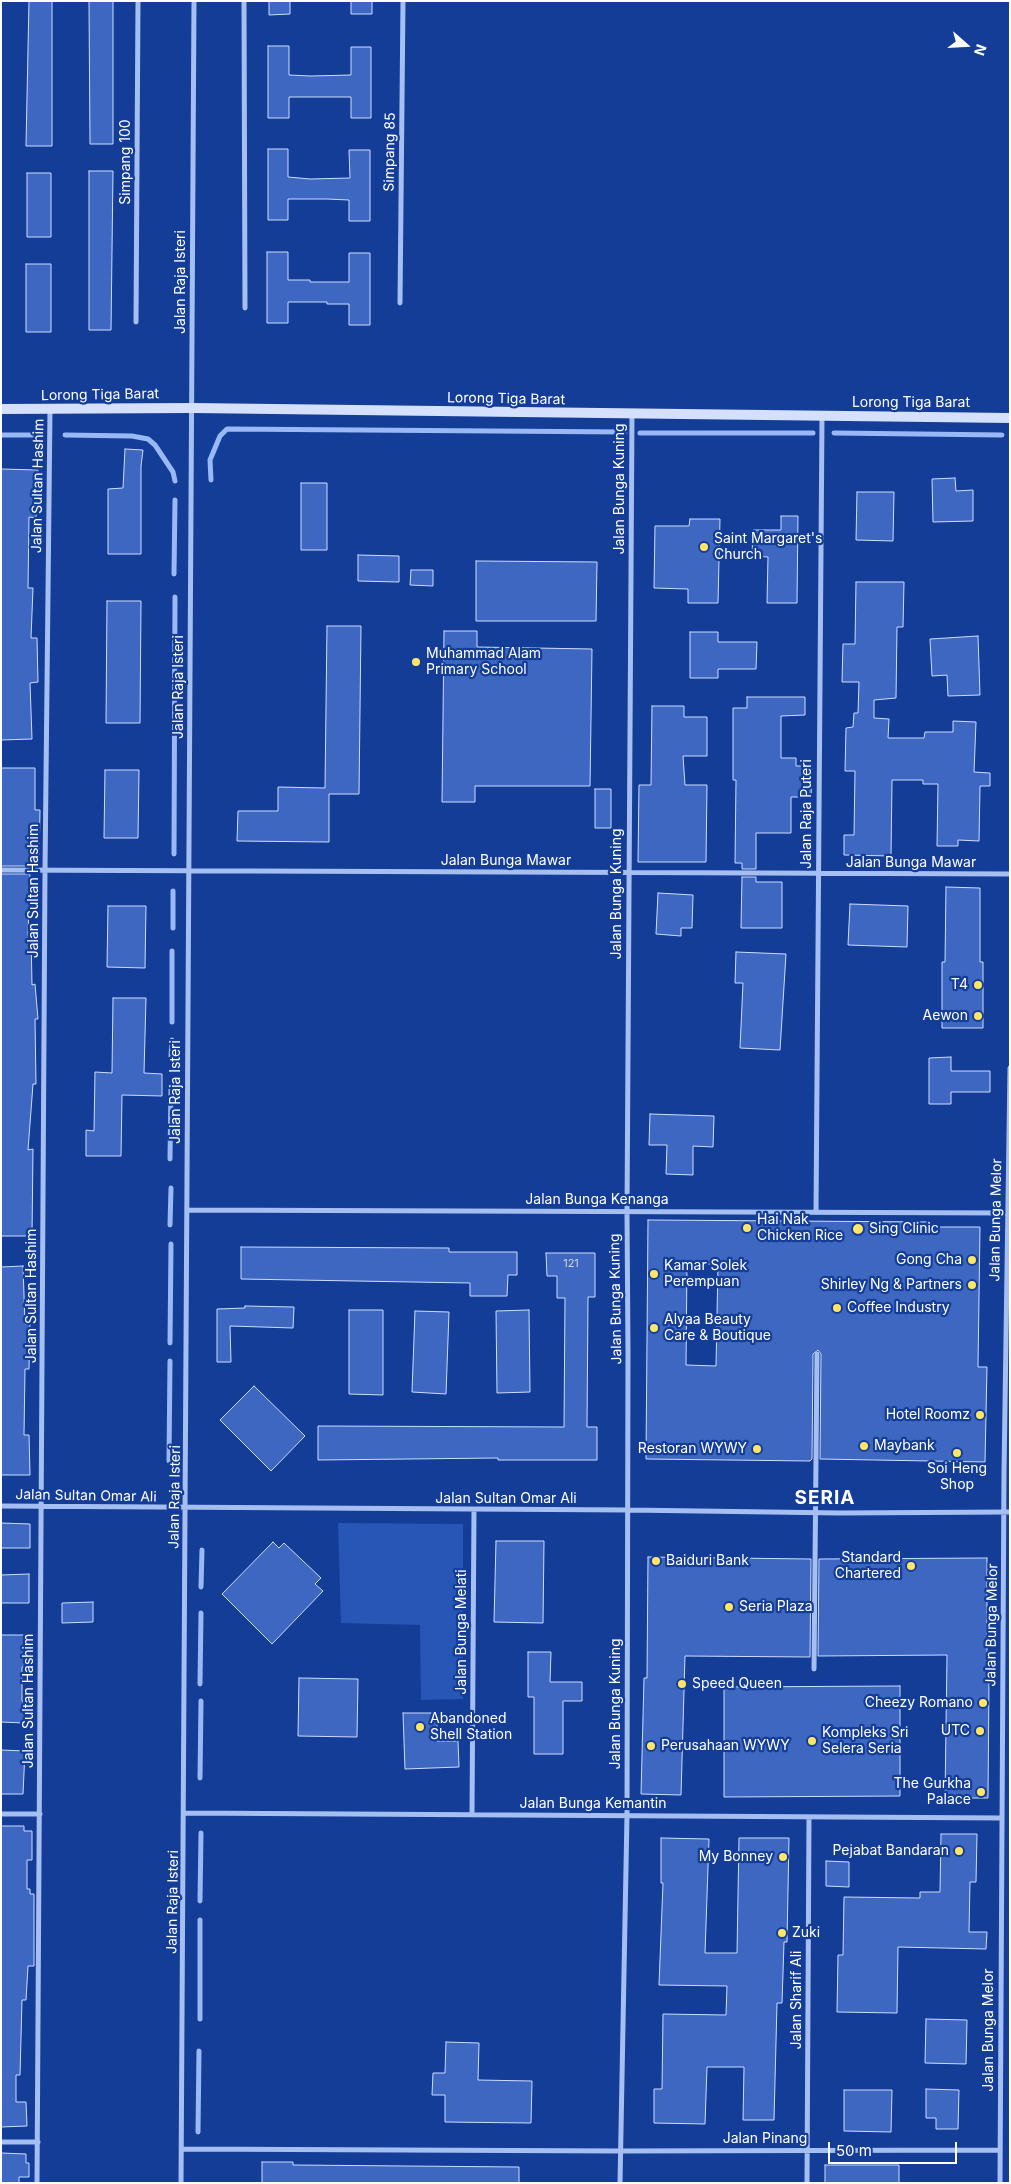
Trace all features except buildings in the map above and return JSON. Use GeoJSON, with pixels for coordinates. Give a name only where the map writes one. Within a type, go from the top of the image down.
{"type":"FeatureCollection","features":[{"type":"Feature","properties":{"kind":"main road","name":"Lorong Tiga Barat"},"geometry":{"type":"LineString","coordinates":[[1,410],[192,408],[1010,418]]}},
{"type":"Feature","properties":{"kind":"street","name":"Simpang 100"},"geometry":{"type":"LineString","coordinates":[[136,322],[138,1]]}},
{"type":"Feature","properties":{"kind":"street","name":"Jalan Raja Isteri"},"geometry":{"type":"LineString","coordinates":[[182,2183],[194,1]]}},
{"type":"Feature","properties":{"kind":"street"},"geometry":{"type":"LineString","coordinates":[[244,1],[245,308]]}},
{"type":"Feature","properties":{"kind":"street","name":"Simpang 85"},"geometry":{"type":"LineString","coordinates":[[400,304],[403,1]]}},
{"type":"Feature","properties":{"kind":"street","name":"Jalan Sultan Hashim"},"geometry":{"type":"LineString","coordinates":[[37,2183],[45,870],[50,409]]}},
{"type":"Feature","properties":{"kind":"street","name":"Jalan Bunga Kuning"},"geometry":{"type":"LineString","coordinates":[[620,2183],[627,1816],[627,1212],[632,414]]}},
{"type":"Feature","properties":{"kind":"street","name":"Jalan Raja Puteri"},"geometry":{"type":"LineString","coordinates":[[816,1212],[822,417]]}},
{"type":"Feature","properties":{"kind":"street","name":"Jalan Bunga Mawar"},"geometry":{"type":"LineString","coordinates":[[1,870],[1010,874]]}},
{"type":"Feature","properties":{"kind":"street","name":"Jalan Bunga Melor"},"geometry":{"type":"LineString","coordinates":[[1000,2183],[1010,1068]]}},
{"type":"Feature","properties":{"kind":"street","name":"Jalan Bunga Kenanga"},"geometry":{"type":"LineString","coordinates":[[187,1210],[1008,1213]]}},
{"type":"Feature","properties":{"kind":"street"},"geometry":{"type":"LineString","coordinates":[[814,1669],[817,1354]]}},
{"type":"Feature","properties":{"kind":"street","name":"Jalan Sultan Omar Ali"},"geometry":{"type":"LineString","coordinates":[[1,1506],[814,1513],[1007,1512]]}},
{"type":"Feature","properties":{"kind":"street","name":"Jalan Bunga Melati"},"geometry":{"type":"LineString","coordinates":[[472,1815],[474,1510]]}},
{"type":"Feature","properties":{"kind":"street","name":"Jalan Bunga Kemantin"},"geometry":{"type":"LineString","coordinates":[[184,1813],[1002,1818]]}},
{"type":"Feature","properties":{"kind":"street"},"geometry":{"type":"LineString","coordinates":[[1,1814],[40,1814]]}},
{"type":"Feature","properties":{"kind":"street","name":"Jalan Sharif Ali"},"geometry":{"type":"LineString","coordinates":[[807,2183],[810,1817]]}},
{"type":"Feature","properties":{"kind":"street"},"geometry":{"type":"LineString","coordinates":[[1,2142],[38,2142]]}},
{"type":"Feature","properties":{"kind":"street","name":"Jalan Pinang"},"geometry":{"type":"LineString","coordinates":[[182,2149],[1000,2150]]}},
{"type":"Feature","properties":{"kind":"shaded area"},"geometry":{"type":"Polygon","coordinates":[[[338,1523],[463,1524],[463,1699],[421,1700],[420,1625],[341,1623],[338,1523]]]}},
{"type":"Feature","properties":{"kind":"waterway"},"geometry":{"type":"LineString","coordinates":[[211,480],[210,460],[220,436],[227,429],[625,432]]}},
{"type":"Feature","properties":{"kind":"waterway"},"geometry":{"type":"LineString","coordinates":[[640,433],[813,433]]}},
{"type":"Feature","properties":{"kind":"waterway"},"geometry":{"type":"LineString","coordinates":[[834,433],[1002,435]]}},
{"type":"Feature","properties":{"kind":"waterway"},"geometry":{"type":"LineString","coordinates":[[1,435],[39,435]]}},
{"type":"Feature","properties":{"kind":"waterway"},"geometry":{"type":"LineString","coordinates":[[65,435],[132,436],[148,439],[155,445],[173,472],[175,481]]}},
{"type":"Feature","properties":{"kind":"waterway"},"geometry":{"type":"LineString","coordinates":[[174,574],[175,500]]}},
{"type":"Feature","properties":{"kind":"waterway"},"geometry":{"type":"LineString","coordinates":[[174,854],[175,597]]}},
{"type":"Feature","properties":{"kind":"waterway"},"geometry":{"type":"LineString","coordinates":[[173,891],[173,928]]}},
{"type":"Feature","properties":{"kind":"waterway"},"geometry":{"type":"LineString","coordinates":[[172,951],[172,1022]]}},
{"type":"Feature","properties":{"kind":"waterway"},"geometry":{"type":"LineString","coordinates":[[171,1056],[172,1040]]}},
{"type":"Feature","properties":{"kind":"waterway"},"geometry":{"type":"LineString","coordinates":[[170,1159],[171,1087]]}},
{"type":"Feature","properties":{"kind":"waterway"},"geometry":{"type":"LineString","coordinates":[[170,1225],[171,1188]]}},
{"type":"Feature","properties":{"kind":"waterway"},"geometry":{"type":"LineString","coordinates":[[170,1343],[171,1244]]}},
{"type":"Feature","properties":{"kind":"waterway"},"geometry":{"type":"LineString","coordinates":[[169,1461],[170,1361]]}},
{"type":"Feature","properties":{"kind":"waterway"},"geometry":{"type":"LineString","coordinates":[[201,1587],[202,1550]]}},
{"type":"Feature","properties":{"kind":"waterway"},"geometry":{"type":"LineString","coordinates":[[200,1684],[201,1613]]}},
{"type":"Feature","properties":{"kind":"waterway"},"geometry":{"type":"LineString","coordinates":[[200,1778],[201,1701]]}},
{"type":"Feature","properties":{"kind":"waterway"},"geometry":{"type":"LineString","coordinates":[[200,1901],[201,1833]]}},
{"type":"Feature","properties":{"kind":"waterway"},"geometry":{"type":"LineString","coordinates":[[200,1920],[200,2019]]}},
{"type":"Feature","properties":{"kind":"waterway"},"geometry":{"type":"LineString","coordinates":[[198,2132],[199,2051]]}},
{"type":"Feature","properties":{"kind":"place","name":"Saint Margaret's Church"},"geometry":{"type":"Point","coordinates":[704,547]}},
{"type":"Feature","properties":{"kind":"place","name":"Muhammad Alam Primary School"},"geometry":{"type":"Point","coordinates":[416,662]}},
{"type":"Feature","properties":{"kind":"place","name":"T4"},"geometry":{"type":"Point","coordinates":[978,985]}},
{"type":"Feature","properties":{"kind":"place","name":"Aewon"},"geometry":{"type":"Point","coordinates":[978,1016]}},
{"type":"Feature","properties":{"kind":"place","name":"Hai Nak Chicken Rice"},"geometry":{"type":"Point","coordinates":[747,1228]}},
{"type":"Feature","properties":{"kind":"place","name":"Sing Clinic"},"geometry":{"type":"Point","coordinates":[858,1229]}},
{"type":"Feature","properties":{"kind":"place","name":"Gong Cha"},"geometry":{"type":"Point","coordinates":[972,1260]}},
{"type":"Feature","properties":{"kind":"place","name":"Kamar Solek Perempuan"},"geometry":{"type":"Point","coordinates":[654,1274]}},
{"type":"Feature","properties":{"kind":"place","name":"Shirley Ng & Partners"},"geometry":{"type":"Point","coordinates":[972,1285]}},
{"type":"Feature","properties":{"kind":"place","name":"Coffee Industry"},"geometry":{"type":"Point","coordinates":[837,1308]}},
{"type":"Feature","properties":{"kind":"place","name":"Alyaa Beauty Care & Boutique"},"geometry":{"type":"Point","coordinates":[654,1328]}},
{"type":"Feature","properties":{"kind":"place","name":"Hotel Roomz"},"geometry":{"type":"Point","coordinates":[980,1415]}},
{"type":"Feature","properties":{"kind":"place","name":"Maybank"},"geometry":{"type":"Point","coordinates":[864,1446]}},
{"type":"Feature","properties":{"kind":"place","name":"Restoran WYWY"},"geometry":{"type":"Point","coordinates":[757,1449]}},
{"type":"Feature","properties":{"kind":"place","name":"Soi Heng Shop"},"geometry":{"type":"Point","coordinates":[957,1453]}},
{"type":"Feature","properties":{"kind":"place","name":"Baiduri Bank"},"geometry":{"type":"Point","coordinates":[656,1561]}},
{"type":"Feature","properties":{"kind":"place","name":"Standard Chartered"},"geometry":{"type":"Point","coordinates":[911,1566]}},
{"type":"Feature","properties":{"kind":"place","name":"Seria Plaza"},"geometry":{"type":"Point","coordinates":[729,1607]}},
{"type":"Feature","properties":{"kind":"place","name":"Speed Queen"},"geometry":{"type":"Point","coordinates":[682,1684]}},
{"type":"Feature","properties":{"kind":"place","name":"Cheezy Romano"},"geometry":{"type":"Point","coordinates":[983,1703]}},
{"type":"Feature","properties":{"kind":"place","name":"Abandoned Shell Station"},"geometry":{"type":"Point","coordinates":[420,1727]}},
{"type":"Feature","properties":{"kind":"place","name":"UTC"},"geometry":{"type":"Point","coordinates":[980,1731]}},
{"type":"Feature","properties":{"kind":"place","name":"Kompleks Sri Selera Seria"},"geometry":{"type":"Point","coordinates":[812,1741]}},
{"type":"Feature","properties":{"kind":"place","name":"Perusahaan WYWY"},"geometry":{"type":"Point","coordinates":[651,1746]}},
{"type":"Feature","properties":{"kind":"place","name":"The Gurkha Palace"},"geometry":{"type":"Point","coordinates":[981,1792]}},
{"type":"Feature","properties":{"kind":"place","name":"Pejabat Bandaran"},"geometry":{"type":"Point","coordinates":[959,1851]}},
{"type":"Feature","properties":{"kind":"place","name":"My Bonney"},"geometry":{"type":"Point","coordinates":[783,1857]}},
{"type":"Feature","properties":{"kind":"place","name":"Zuki"},"geometry":{"type":"Point","coordinates":[782,1933]}},
{"type":"Feature","properties":{"kind":"district","name":"SERIA"},"geometry":{"type":"Point","coordinates":[825,1498]}}]}
